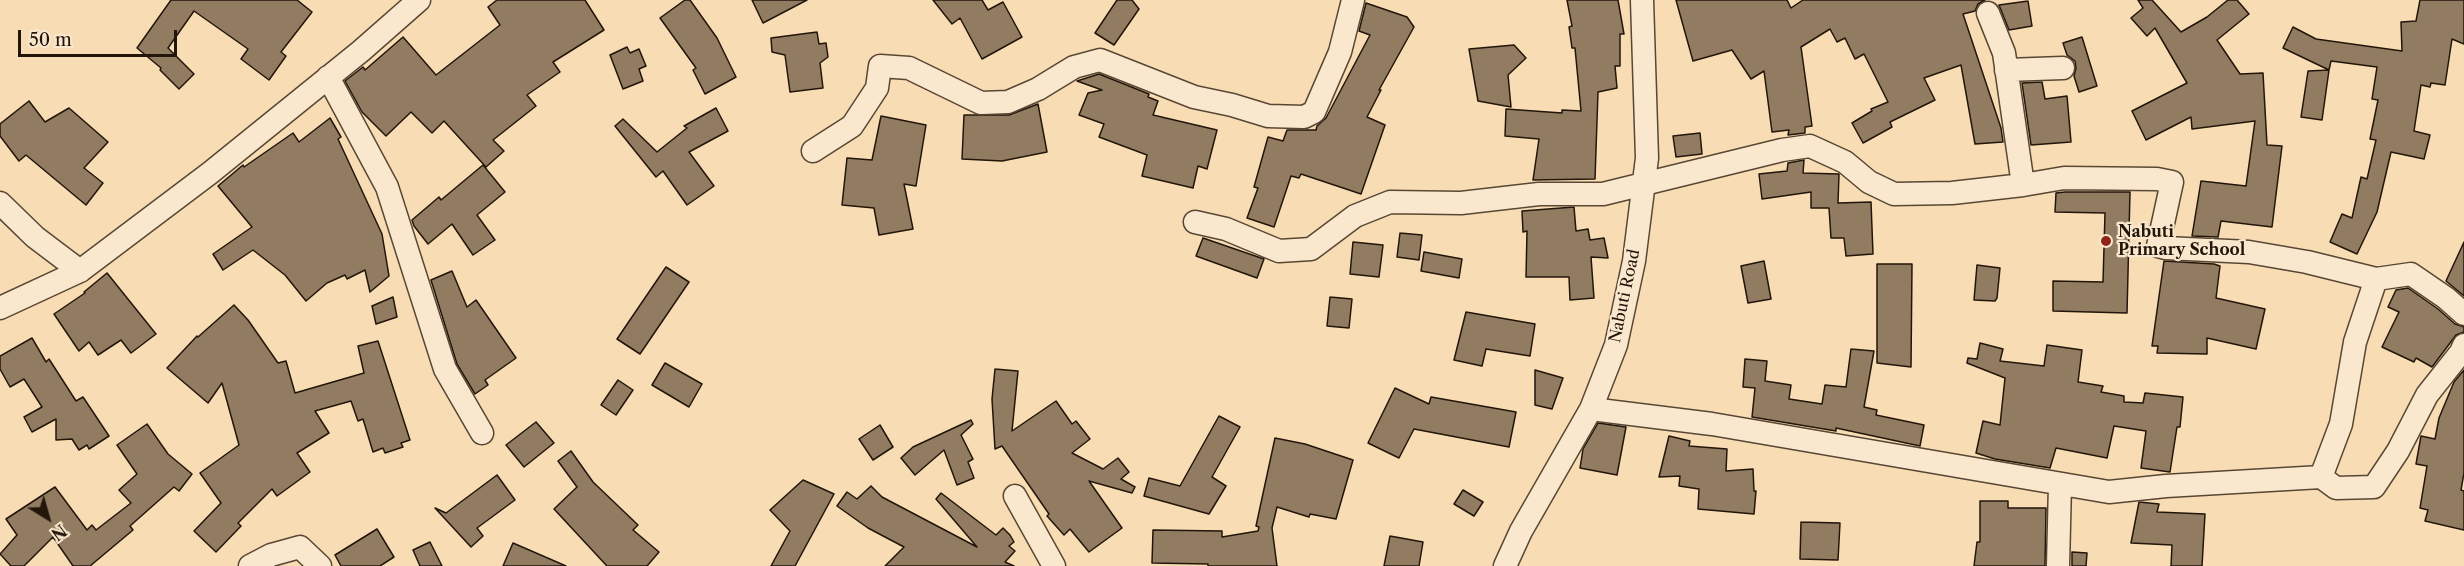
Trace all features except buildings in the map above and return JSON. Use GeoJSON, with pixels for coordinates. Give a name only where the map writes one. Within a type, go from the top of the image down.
{"type":"FeatureCollection","features":[{"type":"Feature","properties":{"kind":"street"},"geometry":{"type":"LineString","coordinates":[[0,308],[80,271],[210,173],[419,0]]}},
{"type":"Feature","properties":{"kind":"street"},"geometry":{"type":"LineString","coordinates":[[813,151],[852,126],[877,88],[880,66],[909,68],[981,103],[1008,102],[1038,89],[1074,67],[1100,60],[1194,97],[1268,116],[1304,117],[1314,112],[1340,52],[1353,0]]}},
{"type":"Feature","properties":{"kind":"street","name":"Nabuti Road"},"geometry":{"type":"LineString","coordinates":[[1505,566],[1521,531],[1591,409],[1616,345],[1634,261],[1647,158],[1642,0]]}},
{"type":"Feature","properties":{"kind":"street"},"geometry":{"type":"LineString","coordinates":[[1988,13],[2004,54],[2023,185]]}},
{"type":"Feature","properties":{"kind":"street"},"geometry":{"type":"LineString","coordinates":[[2006,70],[2063,68]]}},
{"type":"Feature","properties":{"kind":"street"},"geometry":{"type":"LineString","coordinates":[[328,77],[387,187],[445,369],[482,433]]}},
{"type":"Feature","properties":{"kind":"street"},"geometry":{"type":"LineString","coordinates":[[1195,222],[1226,229],[1279,251],[1311,249],[1354,216],[1390,202],[1461,204],[1539,194],[1604,194],[1782,150],[1810,146],[1845,162],[1869,182],[1894,194],[1952,193],[2064,178],[2157,179],[2172,182],[2158,246],[2249,252],[2307,262],[2376,279],[2410,274],[2446,298],[2464,314]]}},
{"type":"Feature","properties":{"kind":"street"},"geometry":{"type":"LineString","coordinates":[[0,203],[35,237],[80,271]]}},
{"type":"Feature","properties":{"kind":"street"},"geometry":{"type":"LineString","coordinates":[[2322,477],[2341,424],[2355,342],[2376,279]]}},
{"type":"Feature","properties":{"kind":"street"},"geometry":{"type":"LineString","coordinates":[[1591,409],[1712,424],[2109,492],[2166,486],[2322,477],[2336,488],[2373,487],[2398,451],[2427,395],[2462,352],[2464,345]]}},
{"type":"Feature","properties":{"kind":"street"},"geometry":{"type":"LineString","coordinates":[[2058,566],[2060,484]]}},
{"type":"Feature","properties":{"kind":"street"},"geometry":{"type":"LineString","coordinates":[[1015,496],[1054,566]]}},
{"type":"Feature","properties":{"kind":"street"},"geometry":{"type":"LineString","coordinates":[[250,566],[271,555],[300,547],[320,566]]}},
{"type":"Feature","properties":{"kind":"place","name":"Nabuti Primary School"},"geometry":{"type":"Point","coordinates":[2106,241]}}]}
